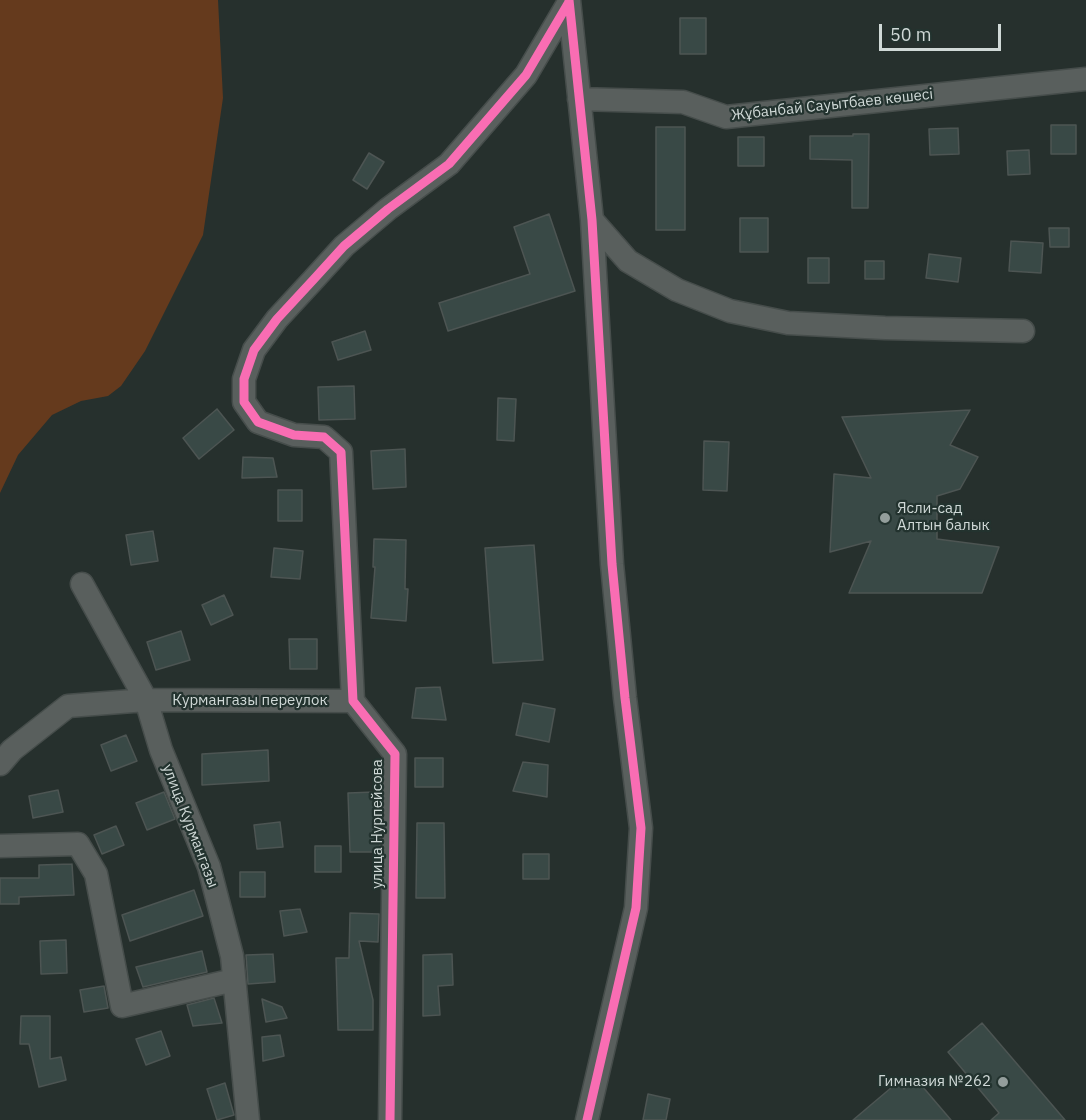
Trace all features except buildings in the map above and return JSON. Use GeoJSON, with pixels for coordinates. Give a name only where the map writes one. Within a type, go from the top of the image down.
{"type":"FeatureCollection","features":[{"type":"Feature","properties":{"kind":"street"},"geometry":{"type":"LineString","coordinates":[[569,1],[592,220],[612,564],[641,828],[636,908],[587,1120]]}},
{"type":"Feature","properties":{"kind":"street"},"geometry":{"type":"LineString","coordinates":[[354,701],[341,452],[324,437],[294,435],[258,422],[244,402],[244,379],[254,350],[277,320],[344,246],[388,209],[448,164],[526,75],[569,1]]}},
{"type":"Feature","properties":{"kind":"street","name":"Жұбанбай Сауытбаев көшесі"},"geometry":{"type":"LineString","coordinates":[[579,99],[683,102],[726,117],[1086,79]]}},
{"type":"Feature","properties":{"kind":"street"},"geometry":{"type":"LineString","coordinates":[[592,220],[628,261],[677,290],[730,311],[788,323],[1023,331]]}},
{"type":"Feature","properties":{"kind":"street","name":"улица Курмангазы"},"geometry":{"type":"LineString","coordinates":[[82,584],[146,700],[161,750],[209,867],[232,956],[248,1120]]}},
{"type":"Feature","properties":{"kind":"street","name":"Курмангазы переулок"},"geometry":{"type":"LineString","coordinates":[[0,764],[12,750],[68,706],[146,700],[354,701]]}},
{"type":"Feature","properties":{"kind":"street","name":"улица Нурпейсова"},"geometry":{"type":"LineString","coordinates":[[354,701],[395,754],[390,1120]]}},
{"type":"Feature","properties":{"kind":"street"},"geometry":{"type":"LineString","coordinates":[[0,846],[78,844],[96,874],[122,1006],[234,980]]}},
{"type":"Feature","properties":{"kind":"shaded area"},"geometry":{"type":"Polygon","coordinates":[[[0,0],[218,0],[223,98],[203,235],[145,351],[121,386],[108,396],[81,401],[52,415],[18,455],[0,493],[0,0]]]}},
{"type":"Feature","properties":{"kind":"cycle path"},"geometry":{"type":"LineString","coordinates":[[569,0],[592,220],[612,564],[641,828],[636,908],[587,1120]]}},
{"type":"Feature","properties":{"kind":"cycle path"},"geometry":{"type":"LineString","coordinates":[[390,1120],[395,754],[353,701],[341,452],[324,437],[294,435],[258,422],[244,402],[244,379],[254,350],[277,319],[344,246],[388,209],[449,164],[526,75],[569,2]]}},
{"type":"Feature","properties":{"kind":"place","name":"Ясли-сад Алтын балык"},"geometry":{"type":"Point","coordinates":[885,518]}},
{"type":"Feature","properties":{"kind":"place","name":"Гимназия №262"},"geometry":{"type":"Point","coordinates":[1003,1082]}}]}
